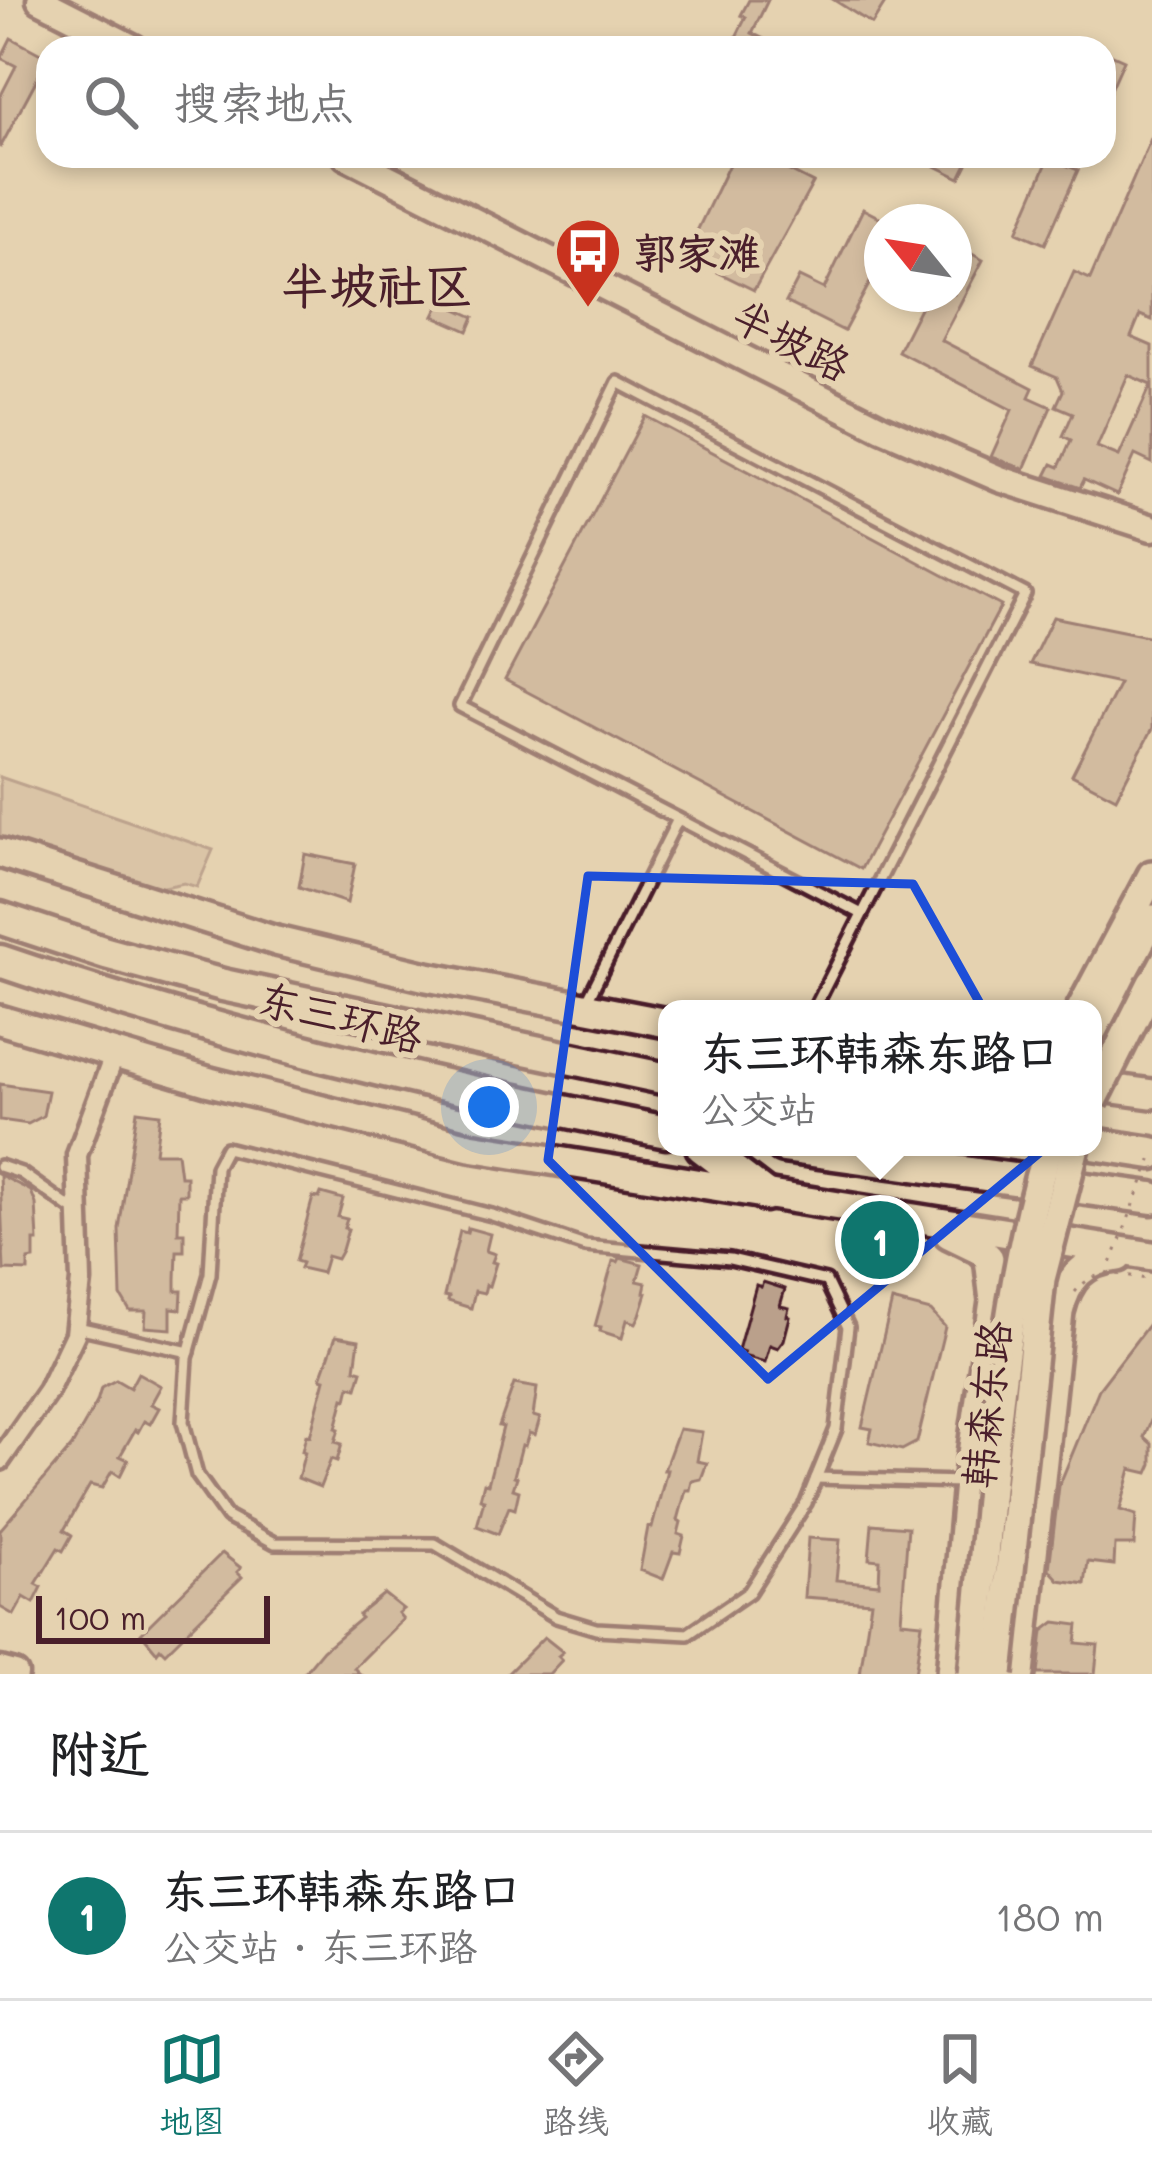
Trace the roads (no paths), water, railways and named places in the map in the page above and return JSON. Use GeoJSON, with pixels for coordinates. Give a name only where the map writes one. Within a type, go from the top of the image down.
{"type":"FeatureCollection","features":[{"type":"Feature","properties":{"kind":"highway","name":"东三环路"},"geometry":{"type":"LineString","coordinates":[[0,918],[224,985],[658,1077]]}},
{"type":"Feature","properties":{"kind":"highway","name":"东三环路"},"geometry":{"type":"LineString","coordinates":[[0,961],[165,1012],[432,1082],[658,1130]]}},
{"type":"Feature","properties":{"kind":"highway"},"geometry":{"type":"LineString","coordinates":[[1102,1146],[1152,1155]]}},
{"type":"Feature","properties":{"kind":"highway"},"geometry":{"type":"LineString","coordinates":[[714,1156],[765,1195]]}},
{"type":"Feature","properties":{"kind":"highway"},"geometry":{"type":"LineString","coordinates":[[848,1156],[1152,1198]]}},
{"type":"Feature","properties":{"kind":"main road"},"geometry":{"type":"LineString","coordinates":[[0,854],[276,941],[427,977],[658,1021]]}},
{"type":"Feature","properties":{"kind":"main road"},"geometry":{"type":"LineString","coordinates":[[1086,1000],[1152,875]]}},
{"type":"Feature","properties":{"kind":"main road"},"geometry":{"type":"LineString","coordinates":[[1102,1012],[1152,919]]}},
{"type":"Feature","properties":{"kind":"main road"},"geometry":{"type":"LineString","coordinates":[[1102,1083],[1152,982]]}},
{"type":"Feature","properties":{"kind":"main road"},"geometry":{"type":"LineString","coordinates":[[0,1019],[114,1056],[470,1147],[1152,1256]]}},
{"type":"Feature","properties":{"kind":"main road"},"geometry":{"type":"LineString","coordinates":[[1102,1087],[1152,1094]]}},
{"type":"Feature","properties":{"kind":"main road","name":"韩森东路"},"geometry":{"type":"LineString","coordinates":[[973,1674],[1008,1341],[1029,1210],[1045,1156]]}},
{"type":"Feature","properties":{"kind":"main road","name":"韩森东路"},"geometry":{"type":"LineString","coordinates":[[1000,1674],[1041,1280],[1074,1156]]}},
{"type":"Feature","properties":{"kind":"main road"},"geometry":{"type":"LineString","coordinates":[[906,1217],[980,1249],[993,1271],[994,1301],[968,1483],[952,1674]]}},
{"type":"Feature","properties":{"kind":"main road"},"geometry":{"type":"LineString","coordinates":[[1020,1674],[1064,1290],[1093,1261],[1152,1256]]}},
{"type":"Feature","properties":{"kind":"street"},"geometry":{"type":"LineString","coordinates":[[40,0],[110,36]]}},
{"type":"Feature","properties":{"kind":"street","name":"半坡路"},"geometry":{"type":"LineString","coordinates":[[370,168],[882,428],[1000,479],[1152,528]]}},
{"type":"Feature","properties":{"kind":"street"},"geometry":{"type":"LineString","coordinates":[[0,1460],[48,1391],[76,1326],[81,1281],[77,1155],[114,1056]]}},
{"type":"Feature","properties":{"kind":"street"},"geometry":{"type":"LineString","coordinates":[[0,1670],[15,1674]]}},
{"type":"Feature","properties":{"kind":"lane"},"geometry":{"type":"LineString","coordinates":[[819,1000],[1025,593],[618,382],[460,706],[862,914]]}},
{"type":"Feature","properties":{"kind":"lane"},"geometry":{"type":"LineString","coordinates":[[583,1007],[678,819]]}},
{"type":"Feature","properties":{"kind":"lane"},"geometry":{"type":"LineString","coordinates":[[226,1148],[492,1215],[585,1246],[730,1258],[826,1281],[848,1327],[836,1429],[816,1478],[806,1503],[749,1592],[688,1634],[596,1629],[556,1617],[435,1544],[275,1543],[227,1517],[196,1475],[183,1422],[189,1352],[210,1274],[216,1167],[226,1148]]}},
{"type":"Feature","properties":{"kind":"lane"},"geometry":{"type":"LineString","coordinates":[[0,1166],[21,1173],[80,1215]]}},
{"type":"Feature","properties":{"kind":"lane"},"geometry":{"type":"LineString","coordinates":[[76,1326],[189,1352]]}},
{"type":"Feature","properties":{"kind":"lane"},"geometry":{"type":"LineString","coordinates":[[816,1478],[968,1483]]}},
{"type":"Feature","properties":{"kind":"place","name":"郭家滩"},"geometry":{"type":"Point","coordinates":[588,310]}},
{"type":"Feature","properties":{"kind":"place","name":"东三环韩森东路口"},"geometry":{"type":"Point","coordinates":[880,1240]}},
{"type":"Feature","properties":{"kind":"district","name":"半坡社区"},"geometry":{"type":"Point","coordinates":[377,284]}}]}
